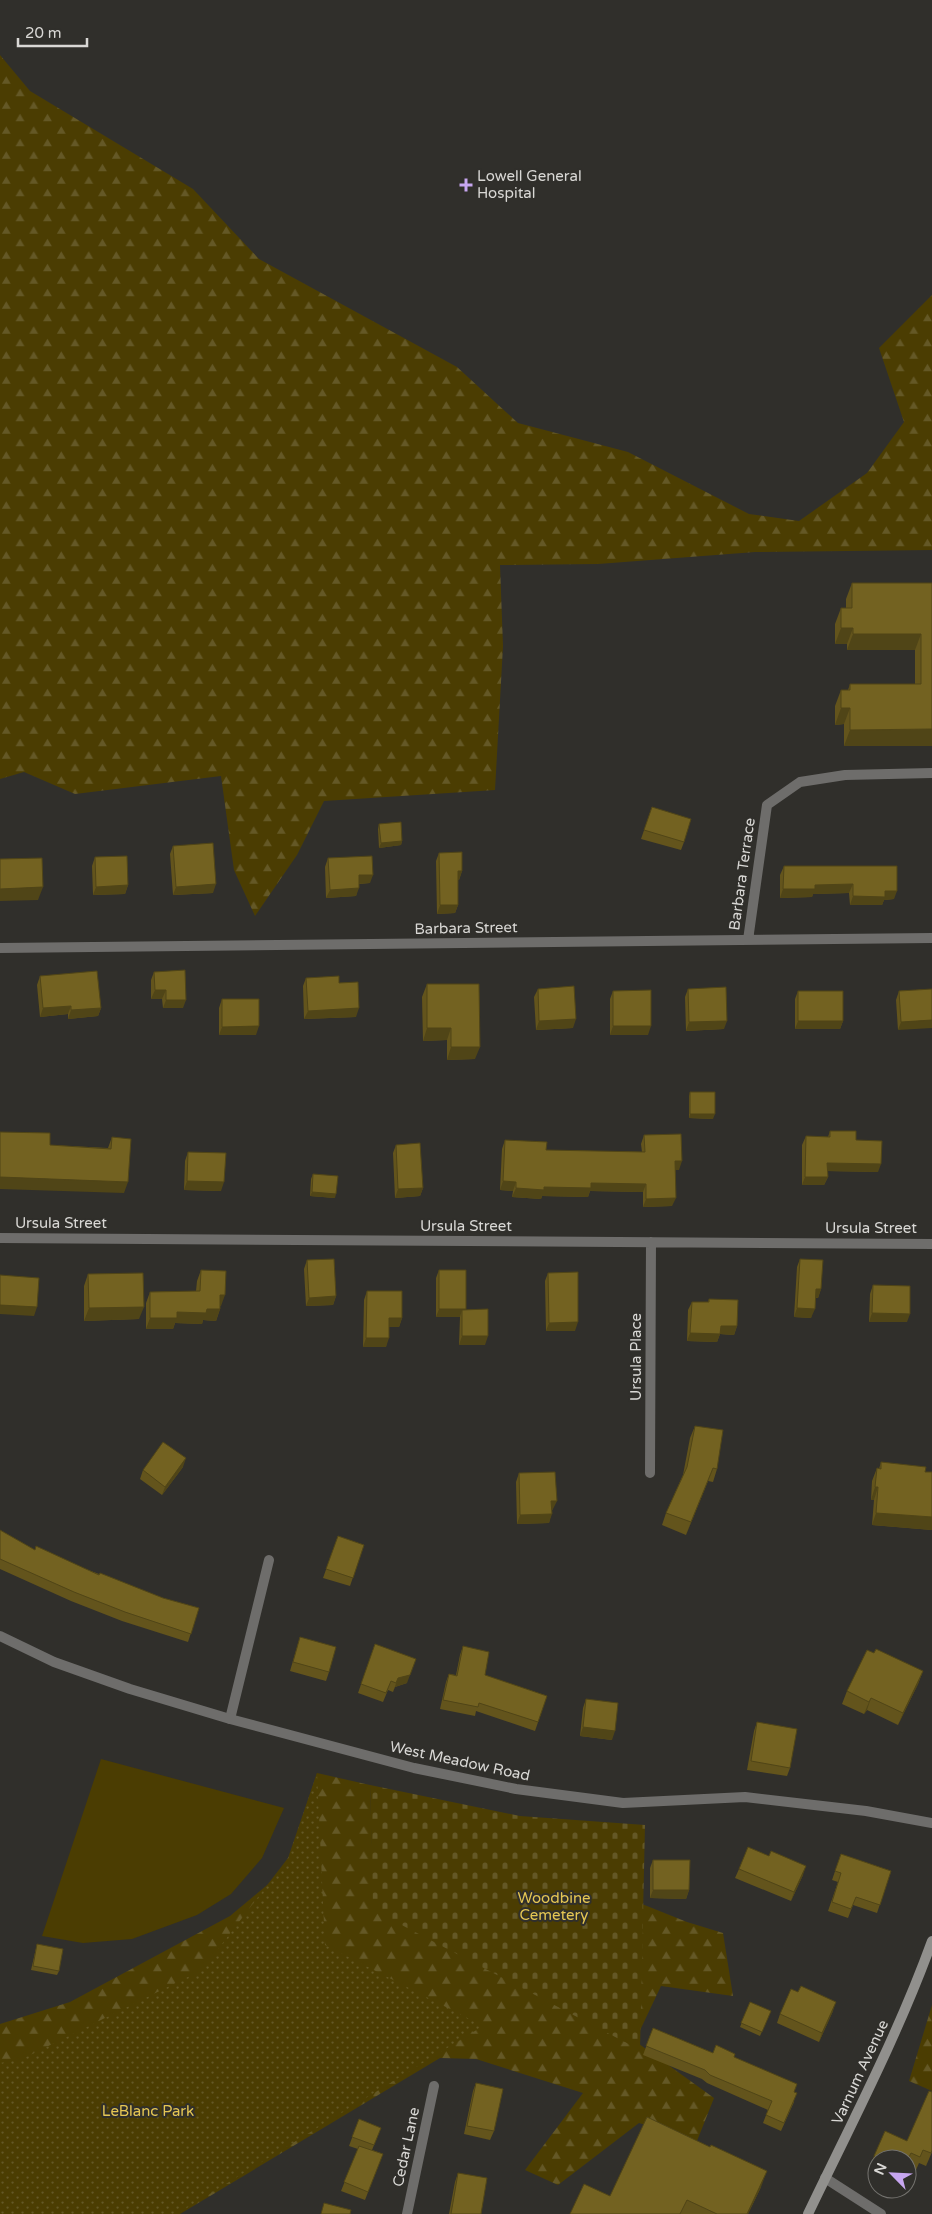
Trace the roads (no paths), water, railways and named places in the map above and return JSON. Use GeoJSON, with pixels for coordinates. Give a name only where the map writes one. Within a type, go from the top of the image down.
{"type":"FeatureCollection","features":[{"type":"Feature","properties":{"kind":"main road","name":"Varnum Avenue"},"geometry":{"type":"LineString","coordinates":[[808,2214],[905,2011],[932,1941]]}},
{"type":"Feature","properties":{"kind":"street","name":"Barbara Terrace"},"geometry":{"type":"LineString","coordinates":[[748,940],[767,805],[800,782],[845,775],[932,773]]}},
{"type":"Feature","properties":{"kind":"street","name":"Barbara Street"},"geometry":{"type":"LineString","coordinates":[[0,948],[932,938]]}},
{"type":"Feature","properties":{"kind":"street","name":"Ursula Street"},"geometry":{"type":"LineString","coordinates":[[0,1238],[932,1244]]}},
{"type":"Feature","properties":{"kind":"street","name":"Ursula Place"},"geometry":{"type":"LineString","coordinates":[[650,1473],[651,1242]]}},
{"type":"Feature","properties":{"kind":"street"},"geometry":{"type":"LineString","coordinates":[[230,1719],[269,1560]]}},
{"type":"Feature","properties":{"kind":"street","name":"West Meadow Road"},"geometry":{"type":"LineString","coordinates":[[0,1636],[54,1662],[130,1689],[230,1719],[414,1768],[516,1789],[623,1803],[745,1797],[866,1811],[932,1822]]}},
{"type":"Feature","properties":{"kind":"street","name":"Cedar Lane"},"geometry":{"type":"LineString","coordinates":[[407,2214],[434,2086]]}},
{"type":"Feature","properties":{"kind":"street"},"geometry":{"type":"LineString","coordinates":[[825,2178],[881,2214]]}},
{"type":"Feature","properties":{"kind":"place","name":"Lowell General Hospital"},"geometry":{"type":"Point","coordinates":[466,185]}},
{"type":"Feature","properties":{"kind":"park label","name":"Woodbine Cemetery"},"geometry":{"type":"Point","coordinates":[554,1906]}},
{"type":"Feature","properties":{"kind":"park label","name":"LeBlanc Park"},"geometry":{"type":"Point","coordinates":[148,2111]}}]}
